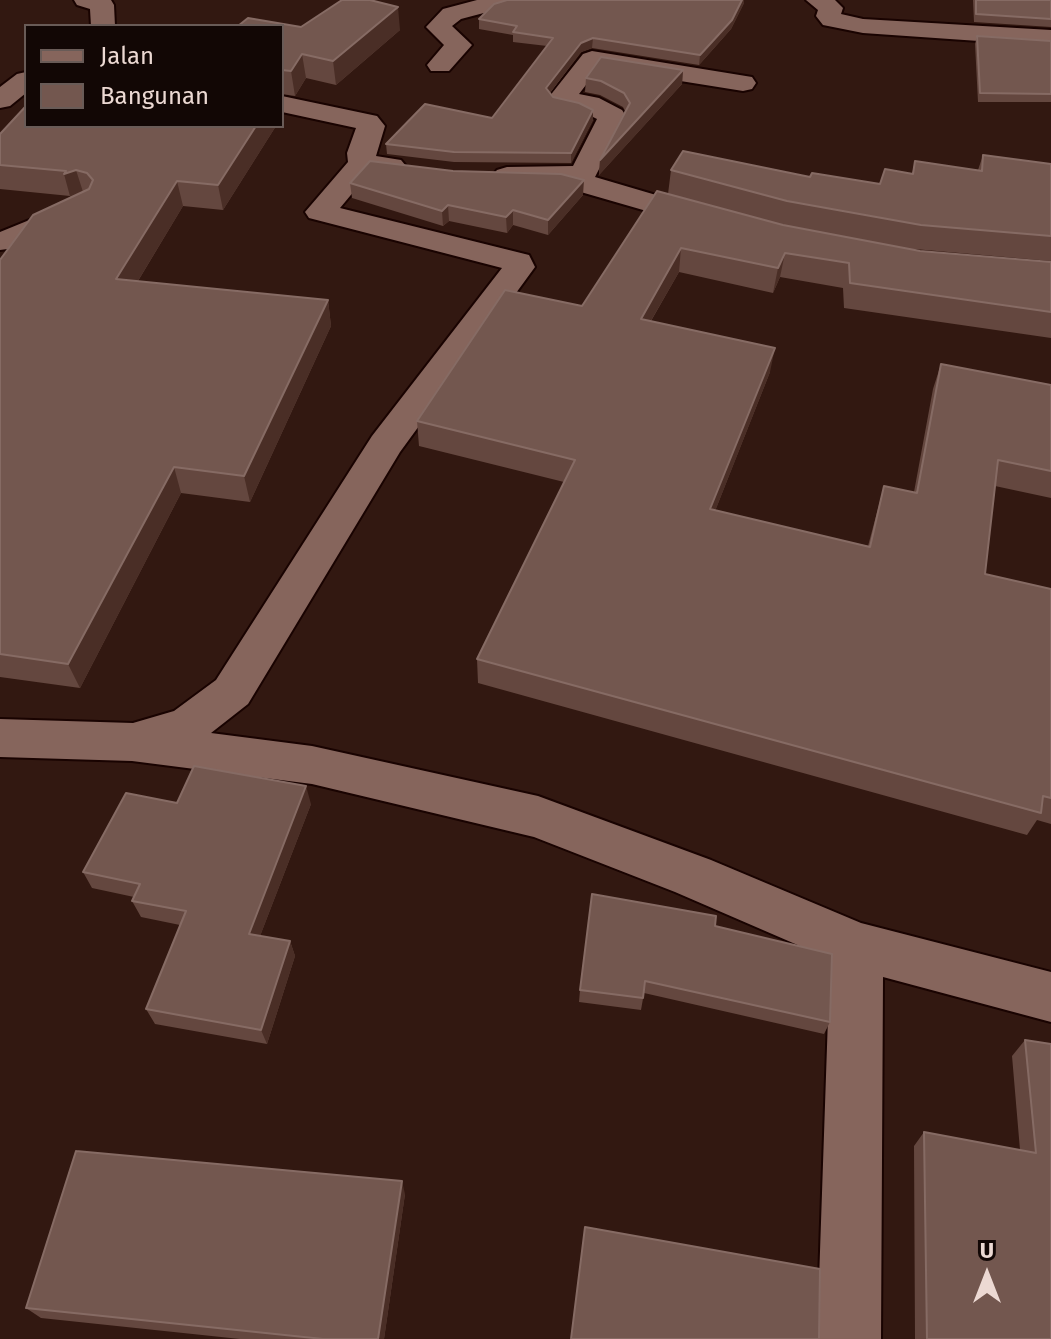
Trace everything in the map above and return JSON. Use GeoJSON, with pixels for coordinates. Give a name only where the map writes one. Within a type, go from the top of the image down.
{"type":"FeatureCollection","features":[{"type":"Feature","properties":{"kind":"street"},"geometry":{"type":"LineString","coordinates":[[86,0],[102,5],[103,24]]}},
{"type":"Feature","properties":{"kind":"street"},"geometry":{"type":"LineString","coordinates":[[440,65],[459,45],[438,27],[442,21],[452,14],[505,0]]}},
{"type":"Feature","properties":{"kind":"street"},"geometry":{"type":"LineString","coordinates":[[818,0],[831,8],[828,16],[832,20],[863,26],[1051,38]]}},
{"type":"Feature","properties":{"kind":"street"},"geometry":{"type":"LineString","coordinates":[[481,175],[562,177],[584,172],[612,116],[589,104],[563,98],[592,59],[743,83]]}},
{"type":"Feature","properties":{"kind":"street"},"geometry":{"type":"LineString","coordinates":[[0,100],[22,66]]}},
{"type":"Feature","properties":{"kind":"street"},"geometry":{"type":"LineString","coordinates":[[284,104],[367,122],[371,126],[361,153],[363,163]]}},
{"type":"Feature","properties":{"kind":"street"},"geometry":{"type":"LineString","coordinates":[[363,163],[416,169]]}},
{"type":"Feature","properties":{"kind":"street"},"geometry":{"type":"LineString","coordinates":[[132,742],[189,725],[232,692],[385,445],[519,267],[518,262],[320,212],[363,163]]}},
{"type":"Feature","properties":{"kind":"street"},"geometry":{"type":"LineString","coordinates":[[562,177],[735,227]]}},
{"type":"Feature","properties":{"kind":"street"},"geometry":{"type":"LineString","coordinates":[[0,241],[11,240],[83,207]]}},
{"type":"Feature","properties":{"kind":"street"},"geometry":{"type":"LineString","coordinates":[[0,738],[132,742],[312,765],[538,817],[693,876],[857,946],[1051,997]]}},
{"type":"Feature","properties":{"kind":"street"},"geometry":{"type":"LineString","coordinates":[[849,1339],[857,946]]}},
{"type":"Feature","properties":{"kind":"building"},"geometry":{"type":"Polygon","coordinates":[[[342,0],[370,0],[398,7],[333,61],[302,54],[291,71],[284,70],[284,24],[301,27],[342,0]]]}},
{"type":"Feature","properties":{"kind":"building"},"geometry":{"type":"Polygon","coordinates":[[[507,0],[742,0],[732,20],[700,55],[593,38],[581,43],[546,88],[553,97],[593,110],[571,153],[454,152],[386,144],[425,104],[492,118],[553,38],[513,32],[517,26],[479,19],[494,4],[507,0]]]}},
{"type":"Feature","properties":{"kind":"building"},"geometry":{"type":"Polygon","coordinates":[[[976,0],[1051,0],[1051,19],[976,14],[976,0]]]}},
{"type":"Feature","properties":{"kind":"building"},"geometry":{"type":"Polygon","coordinates":[[[248,18],[283,24],[240,24],[248,18]]]}},
{"type":"Feature","properties":{"kind":"building"},"geometry":{"type":"Polygon","coordinates":[[[977,36],[1051,41],[1051,94],[980,93],[977,36]]]}},
{"type":"Feature","properties":{"kind":"building"},"geometry":{"type":"Polygon","coordinates":[[[601,57],[683,70],[600,160],[630,103],[624,93],[601,81],[586,78],[601,57]]]}},
{"type":"Feature","properties":{"kind":"building"},"geometry":{"type":"Polygon","coordinates":[[[24,108],[24,128],[255,128],[218,185],[177,181],[116,279],[328,300],[244,476],[174,467],[68,664],[0,654],[0,260],[33,215],[89,189],[93,180],[87,173],[76,170],[64,174],[66,171],[0,165],[0,134],[24,108]]]}},
{"type":"Feature","properties":{"kind":"building"},"geometry":{"type":"Polygon","coordinates":[[[683,151],[810,177],[812,173],[880,184],[885,169],[913,174],[915,161],[982,171],[983,155],[1051,164],[1051,236],[921,225],[787,201],[671,170],[683,151]]]}},
{"type":"Feature","properties":{"kind":"building"},"geometry":{"type":"Polygon","coordinates":[[[370,161],[453,171],[561,174],[584,180],[548,220],[513,210],[506,217],[448,205],[442,211],[350,183],[370,161]]]}},
{"type":"Feature","properties":{"kind":"building"},"geometry":{"type":"Polygon","coordinates":[[[657,191],[783,225],[920,251],[1051,262],[1051,312],[850,283],[849,263],[785,253],[778,268],[681,248],[641,319],[775,348],[710,509],[870,547],[884,486],[917,493],[941,364],[1051,385],[1051,471],[998,460],[985,574],[1051,589],[1051,798],[1043,796],[1041,813],[477,659],[575,460],[417,421],[505,290],[582,306],[657,191]]]}},
{"type":"Feature","properties":{"kind":"building"},"geometry":{"type":"Polygon","coordinates":[[[194,766],[306,786],[249,934],[290,941],[261,1030],[146,1009],[186,911],[132,901],[140,884],[83,872],[126,793],[177,803],[194,766]]]}},
{"type":"Feature","properties":{"kind":"building"},"geometry":{"type":"Polygon","coordinates":[[[592,894],[716,916],[715,926],[832,954],[830,1022],[645,981],[643,998],[580,990],[592,894]]]}},
{"type":"Feature","properties":{"kind":"building"},"geometry":{"type":"Polygon","coordinates":[[[1025,1040],[1051,1044],[1051,1339],[927,1339],[924,1132],[1036,1153],[1025,1040]]]}},
{"type":"Feature","properties":{"kind":"building"},"geometry":{"type":"Polygon","coordinates":[[[76,1151],[402,1181],[378,1339],[323,1339],[26,1308],[76,1151]]]}},
{"type":"Feature","properties":{"kind":"building"},"geometry":{"type":"Polygon","coordinates":[[[585,1227],[820,1269],[819,1339],[571,1339],[585,1227]]]}}]}
